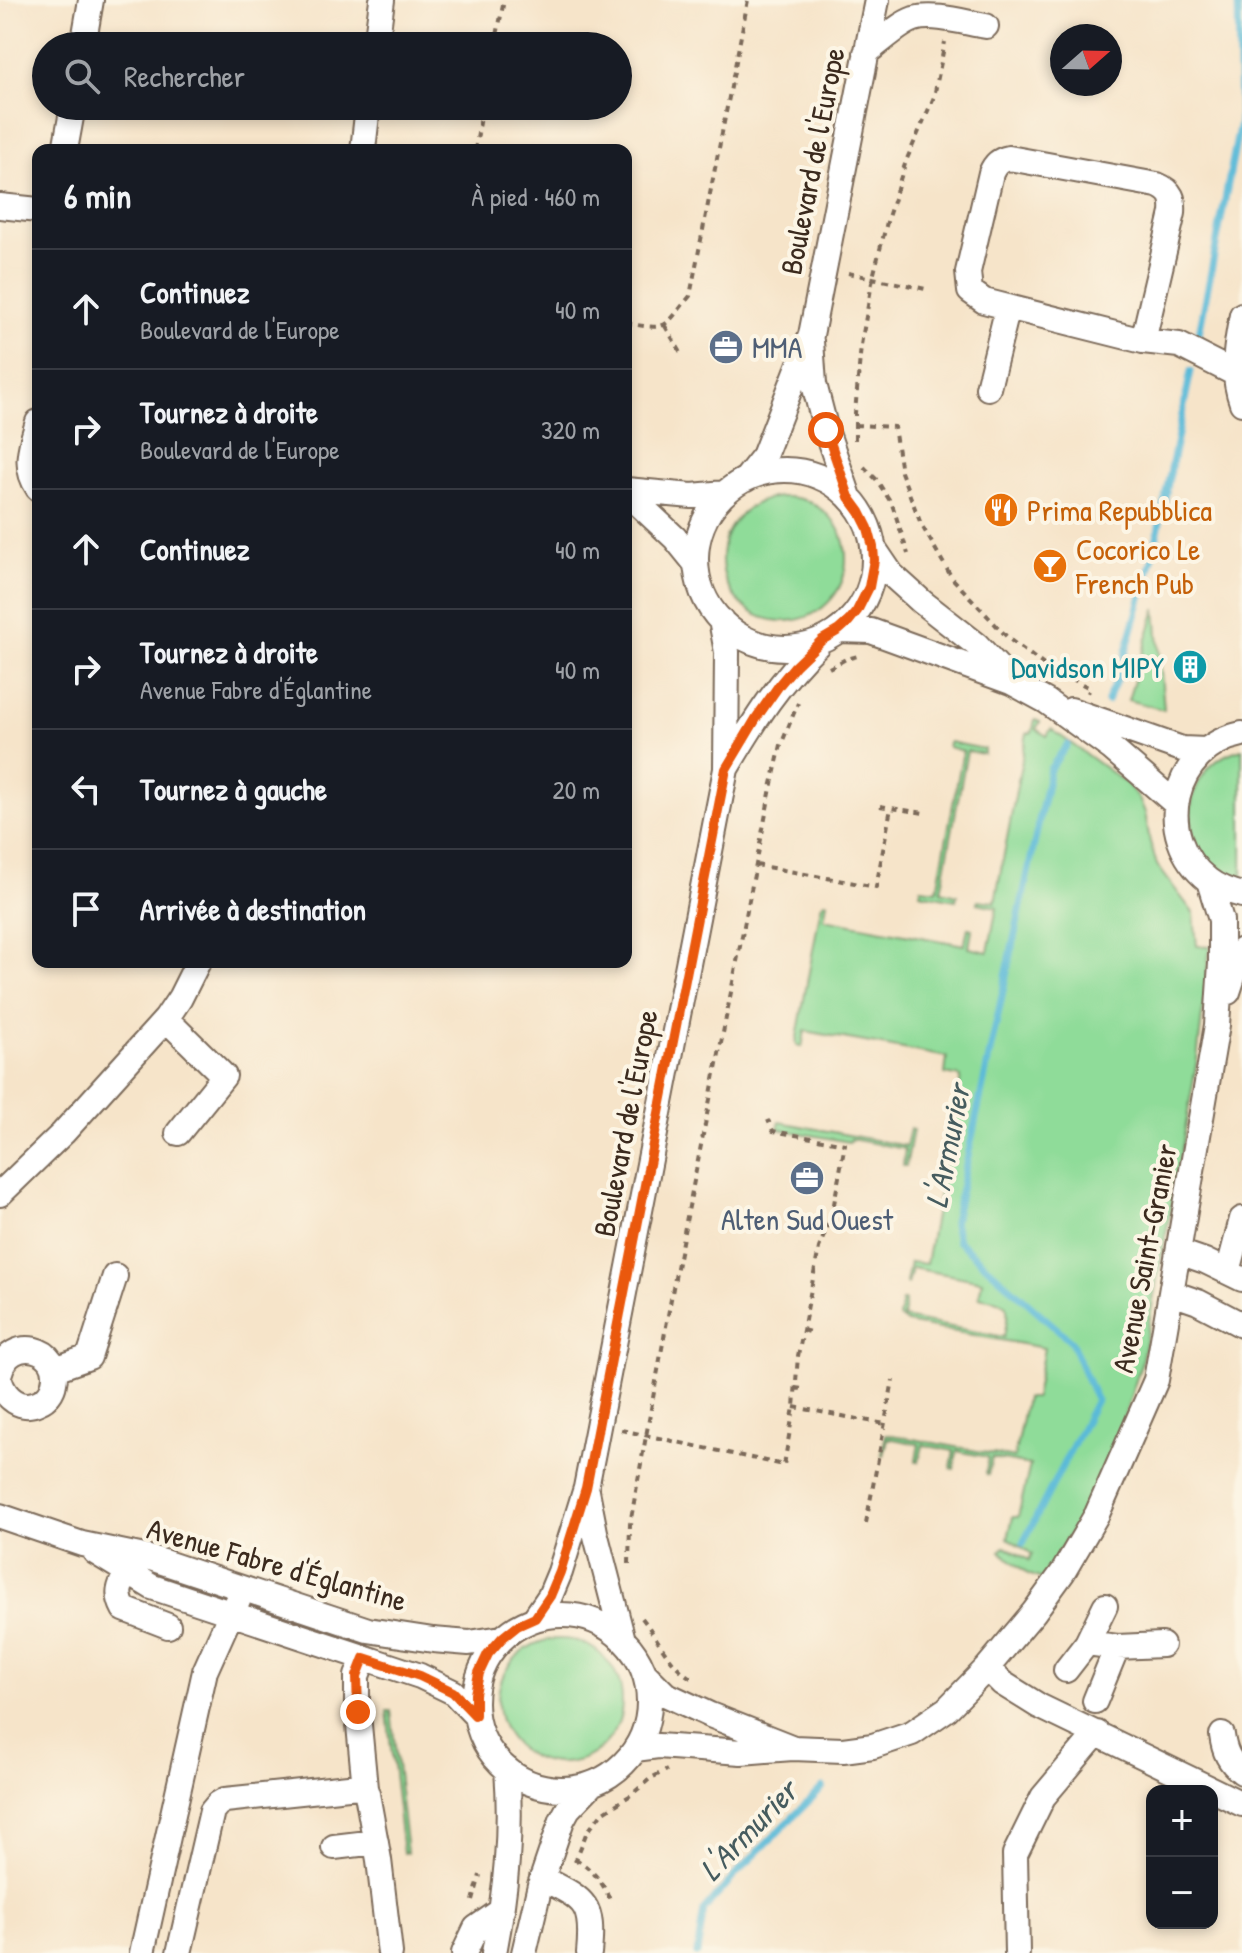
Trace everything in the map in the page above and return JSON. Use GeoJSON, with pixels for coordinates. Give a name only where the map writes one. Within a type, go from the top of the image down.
{"type":"FeatureCollection","features":[{"type":"Feature","properties":{"kind":"street"},"geometry":{"type":"LineString","coordinates":[[85,32],[91,0]]}},
{"type":"Feature","properties":{"kind":"street"},"geometry":{"type":"LineString","coordinates":[[378,32],[382,0]]}},
{"type":"Feature","properties":{"kind":"street","name":"Boulevard de l'Europe"},"geometry":{"type":"LineString","coordinates":[[746,479],[764,456],[811,335],[877,0]]}},
{"type":"Feature","properties":{"kind":"street"},"geometry":{"type":"LineString","coordinates":[[866,53],[914,19],[936,18],[986,26]]}},
{"type":"Feature","properties":{"kind":"street"},"geometry":{"type":"LineString","coordinates":[[66,144],[70,120]]}},
{"type":"Feature","properties":{"kind":"street"},"geometry":{"type":"LineString","coordinates":[[364,144],[366,120]]}},
{"type":"Feature","properties":{"kind":"street"},"geometry":{"type":"LineString","coordinates":[[1143,341],[1174,203],[1172,194],[1157,185],[1017,159],[1000,160],[991,173],[968,272],[970,291],[976,297],[1143,341],[1179,345],[1234,373]]}},
{"type":"Feature","properties":{"kind":"street"},"geometry":{"type":"LineString","coordinates":[[0,206],[32,209]]}},
{"type":"Feature","properties":{"kind":"street"},"geometry":{"type":"LineString","coordinates":[[988,388],[1008,307]]}},
{"type":"Feature","properties":{"kind":"street"},"geometry":{"type":"LineString","coordinates":[[1242,315],[1234,373],[1242,403]]}},
{"type":"Feature","properties":{"kind":"street","name":"Boulevard de l'Europe"},"geometry":{"type":"LineString","coordinates":[[726,769],[780,684],[795,666],[857,611],[873,573],[873,547],[868,528],[849,497],[814,384],[811,335]]}},
{"type":"Feature","properties":{"kind":"street"},"geometry":{"type":"LineString","coordinates":[[32,449],[28,467],[32,479]]}},
{"type":"Feature","properties":{"kind":"street","name":"Boulevard de l'Europe"},"geometry":{"type":"LineString","coordinates":[[830,635],[805,646],[787,648],[768,646],[743,637],[721,620],[708,604],[696,564],[697,548],[700,532],[714,505],[746,479],[763,473],[800,471],[826,481],[849,497]]}},
{"type":"Feature","properties":{"kind":"street"},"geometry":{"type":"LineString","coordinates":[[632,491],[692,496],[725,493]]}},
{"type":"Feature","properties":{"kind":"street"},"geometry":{"type":"LineString","coordinates":[[632,497],[675,538],[696,564]]}},
{"type":"Feature","properties":{"kind":"street"},"geometry":{"type":"LineString","coordinates":[[873,547],[892,575],[977,645],[1011,682]]}},
{"type":"Feature","properties":{"kind":"street","name":"Boulevard de l'Europe"},"geometry":{"type":"LineString","coordinates":[[535,1618],[550,1596],[560,1572],[586,1488],[726,769],[727,652],[721,620]]}},
{"type":"Feature","properties":{"kind":"street"},"geometry":{"type":"LineString","coordinates":[[830,635],[871,631],[1011,682],[1046,701],[1111,748],[1176,804]]}},
{"type":"Feature","properties":{"kind":"street"},"geometry":{"type":"LineString","coordinates":[[1046,701],[1182,749],[1206,750]]}},
{"type":"Feature","properties":{"kind":"street"},"geometry":{"type":"LineString","coordinates":[[1242,734],[1222,740],[1192,764],[1180,786],[1175,821],[1182,847],[1196,869],[1224,890],[1242,895]]}},
{"type":"Feature","properties":{"kind":"street","name":"Avenue Saint-Granier"},"geometry":{"type":"LineString","coordinates":[[635,1749],[658,1746],[741,1752],[793,1748],[843,1750],[873,1746],[912,1733],[947,1709],[987,1668],[1063,1572],[1097,1514],[1156,1380],[1217,1025],[1221,920],[1209,881]]}},
{"type":"Feature","properties":{"kind":"street","name":"Avenue Saint-Granier"},"geometry":{"type":"LineString","coordinates":[[1217,1025],[1242,950]]}},
{"type":"Feature","properties":{"kind":"street"},"geometry":{"type":"LineString","coordinates":[[0,1194],[63,1133],[166,1019],[195,968]]}},
{"type":"Feature","properties":{"kind":"street"},"geometry":{"type":"LineString","coordinates":[[166,1019],[224,1076],[178,1133]]}},
{"type":"Feature","properties":{"kind":"street"},"geometry":{"type":"LineString","coordinates":[[1179,1252],[1235,1276],[1242,1219]]}},
{"type":"Feature","properties":{"kind":"street"},"geometry":{"type":"LineString","coordinates":[[55,1369],[89,1357],[115,1276]]}},
{"type":"Feature","properties":{"kind":"street"},"geometry":{"type":"LineString","coordinates":[[1172,1293],[1198,1302],[1242,1325]]}},
{"type":"Feature","properties":{"kind":"street"},"geometry":{"type":"LineString","coordinates":[[0,1372],[7,1357],[15,1351],[35,1349],[50,1360],[56,1379],[48,1396],[30,1405],[11,1400],[4,1393],[0,1381]]}},
{"type":"Feature","properties":{"kind":"street","name":"Boulevard de l'Europe"},"geometry":{"type":"LineString","coordinates":[[586,1488],[623,1640]]}},
{"type":"Feature","properties":{"kind":"street","name":"Avenue Fabre d'Églantine"},"geometry":{"type":"LineString","coordinates":[[0,1516],[82,1544],[154,1559],[368,1630],[469,1643],[502,1638]]}},
{"type":"Feature","properties":{"kind":"street","name":"Avenue Fabre d'Églantine"},"geometry":{"type":"LineString","coordinates":[[82,1544],[152,1587],[420,1676],[453,1692],[475,1715]]}},
{"type":"Feature","properties":{"kind":"street"},"geometry":{"type":"LineString","coordinates":[[127,1572],[118,1598],[124,1609],[168,1626]]}},
{"type":"Feature","properties":{"kind":"street"},"geometry":{"type":"LineString","coordinates":[[142,1953],[205,1671],[238,1600],[254,1592]]}},
{"type":"Feature","properties":{"kind":"street"},"geometry":{"type":"LineString","coordinates":[[1066,1670],[1087,1643],[1105,1606]]}},
{"type":"Feature","properties":{"kind":"street"},"geometry":{"type":"LineString","coordinates":[[573,1615],[591,1619],[623,1640],[644,1673],[648,1712],[644,1732],[635,1749],[617,1770],[593,1783],[571,1789],[548,1788],[526,1782],[495,1758],[486,1745],[475,1715],[479,1673],[488,1654],[517,1626],[535,1618],[573,1615]]}},
{"type":"Feature","properties":{"kind":"street"},"geometry":{"type":"LineString","coordinates":[[1087,1643],[1117,1647],[1162,1645]]}},
{"type":"Feature","properties":{"kind":"street"},"geometry":{"type":"LineString","coordinates":[[1095,1701],[1117,1647]]}},
{"type":"Feature","properties":{"kind":"street"},"geometry":{"type":"LineString","coordinates":[[364,1658],[357,1676],[357,1704],[365,1788],[376,1842],[390,1953]]}},
{"type":"Feature","properties":{"kind":"street"},"geometry":{"type":"LineString","coordinates":[[987,1668],[1002,1683],[1039,1706],[1242,1804]]}},
{"type":"Feature","properties":{"kind":"street","name":"Avenue Saint-Granier"},"geometry":{"type":"LineString","coordinates":[[644,1673],[665,1694],[793,1748]]}},
{"type":"Feature","properties":{"kind":"street"},"geometry":{"type":"LineString","coordinates":[[1017,1953],[1015,1854],[1043,1797],[1097,1733]]}},
{"type":"Feature","properties":{"kind":"street"},"geometry":{"type":"LineString","coordinates":[[1222,1735],[1228,1758],[1242,1772]]}},
{"type":"Feature","properties":{"kind":"street"},"geometry":{"type":"LineString","coordinates":[[494,1953],[510,1843],[507,1769]]}},
{"type":"Feature","properties":{"kind":"street"},"geometry":{"type":"LineString","coordinates":[[524,1953],[542,1878],[562,1820],[568,1809],[593,1783]]}},
{"type":"Feature","properties":{"kind":"street"},"geometry":{"type":"LineString","coordinates":[[179,1953],[212,1811],[218,1804],[225,1800],[342,1787],[365,1788]]}},
{"type":"Feature","properties":{"kind":"street"},"geometry":{"type":"LineString","coordinates":[[334,1847],[376,1842]]}},
{"type":"Feature","properties":{"kind":"street"},"geometry":{"type":"LineString","coordinates":[[542,1878],[582,1900],[589,1913],[591,1928],[589,1953]]}},
{"type":"Feature","properties":{"kind":"street"},"geometry":{"type":"LineString","coordinates":[[464,1953],[476,1928],[502,1910]]}},
{"type":"Feature","properties":{"kind":"path"},"geometry":{"type":"LineString","coordinates":[[498,32],[504,0]]}},
{"type":"Feature","properties":{"kind":"path"},"geometry":{"type":"LineString","coordinates":[[632,324],[655,329],[665,326],[690,296],[748,0]]}},
{"type":"Feature","properties":{"kind":"path"},"geometry":{"type":"LineString","coordinates":[[855,444],[861,345],[873,277],[906,161],[934,97],[949,20]]}},
{"type":"Feature","properties":{"kind":"path"},"geometry":{"type":"LineString","coordinates":[[476,144],[480,120]]}},
{"type":"Feature","properties":{"kind":"path"},"geometry":{"type":"LineString","coordinates":[[841,272],[926,289]]}},
{"type":"Feature","properties":{"kind":"path"},"geometry":{"type":"LineString","coordinates":[[665,326],[683,356]]}},
{"type":"Feature","properties":{"kind":"path"},"geometry":{"type":"LineString","coordinates":[[855,425],[894,427],[901,472],[921,524],[952,578],[1009,639],[1044,665],[1090,688],[1085,701]]}},
{"type":"Feature","properties":{"kind":"path"},"geometry":{"type":"LineString","coordinates":[[861,464],[876,479],[892,504],[907,553],[914,562]]}},
{"type":"Feature","properties":{"kind":"path"},"geometry":{"type":"LineString","coordinates":[[819,673],[846,659],[870,656]]}},
{"type":"Feature","properties":{"kind":"path"},"geometry":{"type":"LineString","coordinates":[[629,1570],[630,1524],[645,1436],[756,865],[781,745],[798,702]]}},
{"type":"Feature","properties":{"kind":"path"},"geometry":{"type":"LineString","coordinates":[[880,806],[924,813]]}},
{"type":"Feature","properties":{"kind":"path"},"geometry":{"type":"LineString","coordinates":[[756,865],[876,887],[891,808]]}},
{"type":"Feature","properties":{"kind":"path"},"geometry":{"type":"LineString","coordinates":[[615,1429],[784,1465],[803,1330],[819,1248],[832,1215],[845,1144],[773,1131],[768,1120]]}},
{"type":"Feature","properties":{"kind":"path"},"geometry":{"type":"LineString","coordinates":[[803,1330],[813,1333]]}},
{"type":"Feature","properties":{"kind":"path"},"geometry":{"type":"LineString","coordinates":[[866,1523],[893,1380]]}},
{"type":"Feature","properties":{"kind":"path"},"geometry":{"type":"LineString","coordinates":[[795,1388],[804,1389]]}},
{"type":"Feature","properties":{"kind":"path"},"geometry":{"type":"LineString","coordinates":[[794,1407],[885,1424]]}},
{"type":"Feature","properties":{"kind":"path"},"geometry":{"type":"LineString","coordinates":[[634,1608],[671,1660],[692,1679]]}},
{"type":"Feature","properties":{"kind":"path"},"geometry":{"type":"LineString","coordinates":[[565,1890],[586,1834],[601,1814],[667,1770]]}},
{"type":"Feature","properties":{"kind":"path"},"geometry":{"type":"LineString","coordinates":[[473,1901],[483,1866]]}},
{"type":"Feature","properties":{"kind":"green space"},"geometry":{"type":"Polygon","coordinates":[[[784,497],[808,502],[828,515],[841,535],[846,559],[841,583],[828,603],[808,616],[784,621],[760,616],[740,603],[727,583],[722,559],[727,535],[740,515],[760,502],[784,497]]]}},
{"type":"Feature","properties":{"kind":"green space"},"geometry":{"type":"Polygon","coordinates":[[[1156,609],[1164,710],[1128,700],[1156,609]]]}},
{"type":"Feature","properties":{"kind":"green space"},"geometry":{"type":"Polygon","coordinates":[[[1035,720],[1040,722],[1036,729],[1047,736],[1051,729],[1127,784],[1139,799],[1157,865],[1194,914],[1197,946],[1210,946],[1197,1060],[1141,1364],[1108,1460],[1080,1517],[1042,1579],[1028,1574],[1000,1551],[1005,1546],[1029,1560],[1032,1554],[1008,1538],[1013,1517],[1018,1517],[1030,1465],[992,1458],[988,1475],[988,1457],[957,1451],[954,1469],[951,1468],[954,1451],[923,1445],[919,1462],[916,1461],[919,1444],[888,1438],[882,1455],[886,1434],[1014,1458],[1026,1398],[1035,1398],[1044,1348],[907,1323],[899,1317],[902,1301],[905,1301],[903,1318],[1004,1337],[1006,1307],[998,1301],[979,1297],[982,1281],[912,1268],[906,1283],[910,1262],[926,1264],[961,1077],[945,1074],[947,1057],[805,1031],[802,1047],[796,1043],[824,902],[827,902],[824,919],[964,945],[968,928],[972,929],[969,948],[988,952],[997,907],[977,903],[978,900],[995,902],[1027,733],[1032,733],[1035,720]]]}},
{"type":"Feature","properties":{"kind":"green space"},"geometry":{"type":"Polygon","coordinates":[[[949,742],[984,749],[984,754],[967,751],[941,891],[957,895],[956,900],[920,893],[921,888],[937,890],[963,751],[948,747],[949,742]]]}},
{"type":"Feature","properties":{"kind":"green space"},"geometry":{"type":"Polygon","coordinates":[[[1242,749],[1242,879],[1219,870],[1203,855],[1194,836],[1191,815],[1194,794],[1204,775],[1220,759],[1242,749]]]}},
{"type":"Feature","properties":{"kind":"green space"},"geometry":{"type":"Polygon","coordinates":[[[780,1122],[906,1146],[910,1129],[913,1130],[906,1166],[903,1166],[905,1149],[778,1129],[780,1122]]]}},
{"type":"Feature","properties":{"kind":"green space"},"geometry":{"type":"Polygon","coordinates":[[[560,1639],[584,1644],[604,1657],[617,1677],[622,1701],[617,1725],[604,1745],[584,1758],[560,1763],[536,1758],[516,1745],[503,1725],[498,1701],[503,1677],[516,1657],[536,1644],[560,1639]]]}},
{"type":"Feature","properties":{"kind":"green space"},"geometry":{"type":"Polygon","coordinates":[[[387,1711],[391,1711],[407,1853],[403,1853],[387,1711]]]}},
{"type":"Feature","properties":{"kind":"waterway","name":"L'Armurier"},"geometry":{"type":"LineString","coordinates":[[1199,333],[1240,122],[1238,0]]}},
{"type":"Feature","properties":{"kind":"waterway","name":"L'Armurier"},"geometry":{"type":"LineString","coordinates":[[1107,701],[1121,669],[1153,556],[1191,371]]}},
{"type":"Feature","properties":{"kind":"waterway","name":"L'Armurier"},"geometry":{"type":"LineString","coordinates":[[1023,1543],[1096,1400],[1071,1341],[958,1241],[954,1222],[1050,769],[1067,745]]}},
{"type":"Feature","properties":{"kind":"waterway","name":"L'Armurier"},"geometry":{"type":"LineString","coordinates":[[697,1953],[704,1910],[823,1787]]}},
{"type":"Feature","properties":{"kind":"place","name":"MMA"},"geometry":{"type":"Point","coordinates":[726,347]}},
{"type":"Feature","properties":{"kind":"place","name":"Prima Repubblica"},"geometry":{"type":"Point","coordinates":[1001,510]}},
{"type":"Feature","properties":{"kind":"place","name":"Cocorico Le French Pub"},"geometry":{"type":"Point","coordinates":[1050,566]}},
{"type":"Feature","properties":{"kind":"place","name":"Davidson MIPY"},"geometry":{"type":"Point","coordinates":[1190,667]}},
{"type":"Feature","properties":{"kind":"place","name":"Alten Sud Ouest"},"geometry":{"type":"Point","coordinates":[807,1178]}},
{"type":"Feature","properties":{"kind":"route"},"geometry":{"type":"LineString","coordinates":[[358,1712],[357,1676],[364,1658],[420,1676],[453,1692],[475,1715],[479,1673],[488,1654],[517,1626],[535,1618],[550,1596],[560,1572],[586,1488],[726,769],[780,684],[822,640],[839,630],[857,611],[873,573],[873,547],[868,528],[849,497],[826,430]]}}]}
